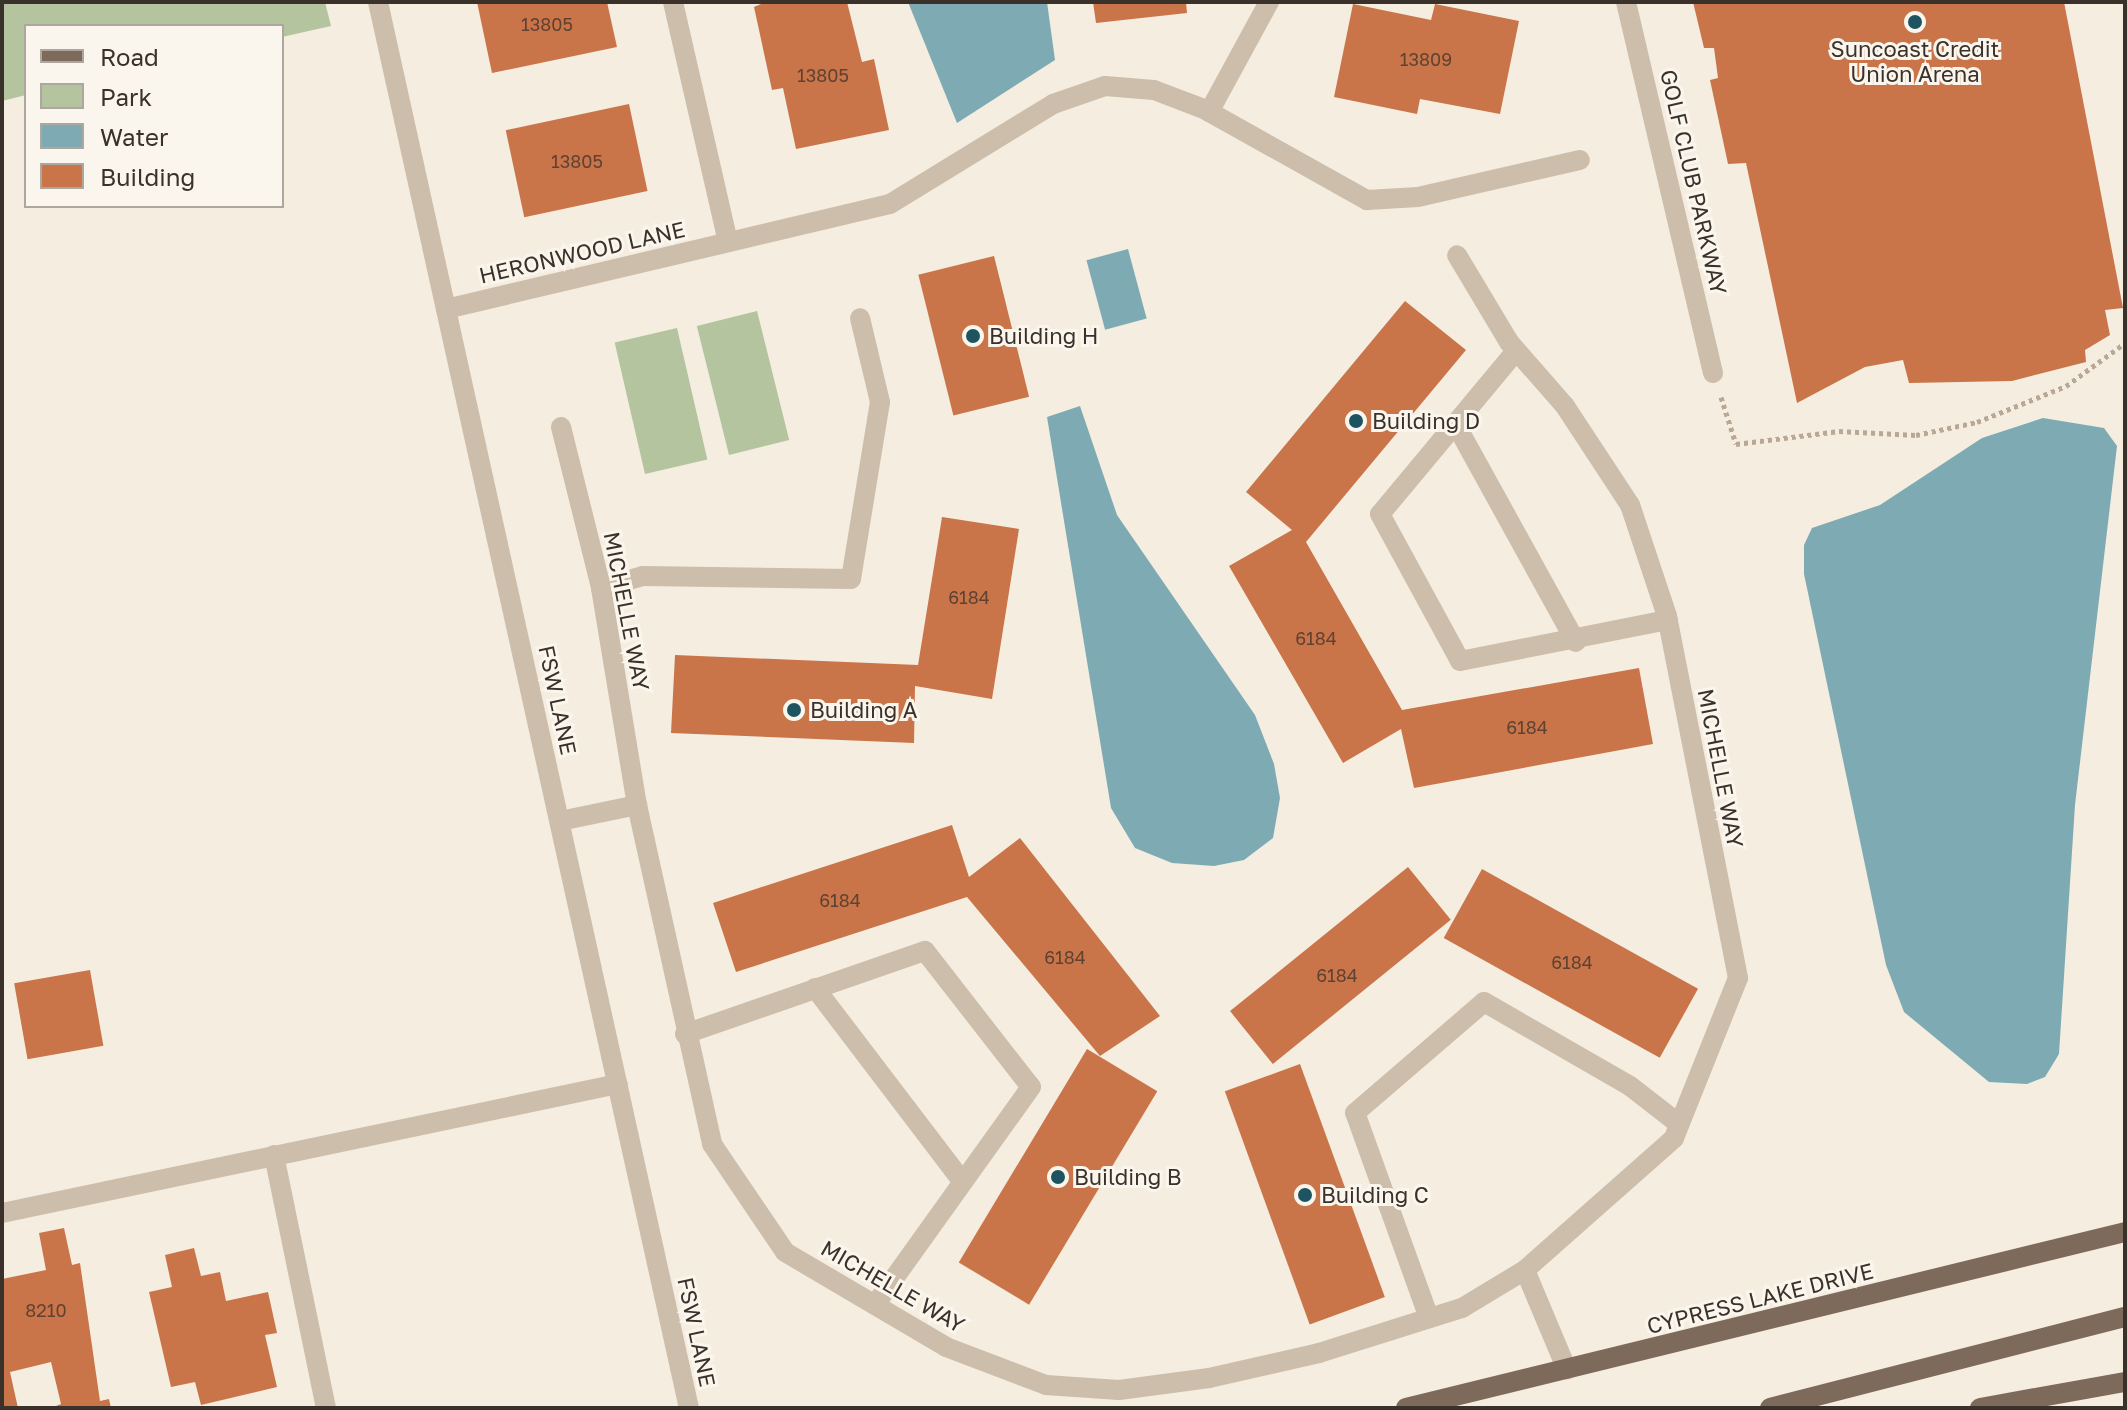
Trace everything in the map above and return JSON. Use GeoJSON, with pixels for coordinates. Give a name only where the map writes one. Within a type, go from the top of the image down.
{"type":"FeatureCollection","features":[{"type":"Feature","properties":{"kind":"main road","name":"CYPRESS LAKE DRIVE"},"geometry":{"type":"LineString","coordinates":[[1406,1408],[2125,1232]]}},
{"type":"Feature","properties":{"kind":"main road"},"geometry":{"type":"LineString","coordinates":[[1770,1408],[2125,1317]]}},
{"type":"Feature","properties":{"kind":"main road"},"geometry":{"type":"LineString","coordinates":[[1980,1408],[2125,1382]]}},
{"type":"Feature","properties":{"kind":"street","name":"FSW LANE"},"geometry":{"type":"LineString","coordinates":[[378,2],[689,1408]]}},
{"type":"Feature","properties":{"kind":"street"},"geometry":{"type":"LineString","coordinates":[[673,2],[728,242]]}},
{"type":"Feature","properties":{"kind":"street"},"geometry":{"type":"LineString","coordinates":[[1209,112],[1269,2]]}},
{"type":"Feature","properties":{"kind":"street","name":"GOLF CLUB PARKWAY"},"geometry":{"type":"LineString","coordinates":[[1626,2],[1713,373]]}},
{"type":"Feature","properties":{"kind":"street","name":"HERONWOOD LANE"},"geometry":{"type":"LineString","coordinates":[[446,309],[890,204],[1053,104],[1105,86],[1154,90],[1209,112],[1367,200],[1418,197],[1580,160]]}},
{"type":"Feature","properties":{"kind":"street","name":"MICHELLE WAY"},"geometry":{"type":"LineString","coordinates":[[561,427],[601,588],[637,805],[685,1034],[712,1144],[785,1252],[946,1347],[1046,1385],[1119,1390],[1319,1353],[1462,1308],[1525,1270],[1590,1218],[1674,1138],[1738,978],[1668,620],[1630,505],[1565,406],[1516,351],[1457,255]]}},
{"type":"Feature","properties":{"kind":"street"},"geometry":{"type":"LineString","coordinates":[[601,588],[643,576],[851,579],[880,402],[860,318]]}},
{"type":"Feature","properties":{"kind":"street"},"geometry":{"type":"LineString","coordinates":[[1516,351],[1380,514],[1452,648],[1460,661],[1576,642],[1668,620]]}},
{"type":"Feature","properties":{"kind":"street"},"geometry":{"type":"LineString","coordinates":[[1455,423],[1576,642]]}},
{"type":"Feature","properties":{"kind":"street"},"geometry":{"type":"LineString","coordinates":[[560,821],[637,805]]}},
{"type":"Feature","properties":{"kind":"street"},"geometry":{"type":"LineString","coordinates":[[685,1034],[925,951],[1031,1087],[875,1305]]}},
{"type":"Feature","properties":{"kind":"street"},"geometry":{"type":"LineString","coordinates":[[815,988],[963,1182]]}},
{"type":"Feature","properties":{"kind":"street"},"geometry":{"type":"LineString","coordinates":[[1429,1318],[1355,1113],[1484,1002],[1630,1086],[1679,1124]]}},
{"type":"Feature","properties":{"kind":"street"},"geometry":{"type":"LineString","coordinates":[[2,1213],[618,1084]]}},
{"type":"Feature","properties":{"kind":"street"},"geometry":{"type":"LineString","coordinates":[[274,1155],[326,1408]]}},
{"type":"Feature","properties":{"kind":"street"},"geometry":{"type":"LineString","coordinates":[[1525,1270],[1567,1370]]}},
{"type":"Feature","properties":{"kind":"path"},"geometry":{"type":"LineString","coordinates":[[1713,373],[1736,444],[1839,431],[1916,435],[1977,422],[2066,386],[2125,343]]}},
{"type":"Feature","properties":{"kind":"green space"},"geometry":{"type":"Polygon","coordinates":[[[2,2],[325,2],[331,26],[284,37],[284,24],[24,24],[24,96],[2,101],[2,2]]]}},
{"type":"Feature","properties":{"kind":"green space"},"geometry":{"type":"Polygon","coordinates":[[[757,311],[789,440],[729,455],[697,326],[757,311]]]}},
{"type":"Feature","properties":{"kind":"green space"},"geometry":{"type":"Polygon","coordinates":[[[677,328],[707,460],[645,474],[615,342],[677,328]]]}},
{"type":"Feature","properties":{"kind":"water"},"geometry":{"type":"Polygon","coordinates":[[[908,2],[1047,2],[1055,60],[957,123],[908,2]]]}},
{"type":"Feature","properties":{"kind":"water"},"geometry":{"type":"Polygon","coordinates":[[[1128,249],[1147,319],[1105,330],[1086,260],[1128,249]]]}},
{"type":"Feature","properties":{"kind":"water"},"geometry":{"type":"Polygon","coordinates":[[[1080,406],[1117,515],[1255,715],[1274,764],[1280,798],[1273,838],[1244,860],[1214,866],[1172,863],[1135,848],[1111,808],[1047,417],[1080,406]]]}},
{"type":"Feature","properties":{"kind":"water"},"geometry":{"type":"Polygon","coordinates":[[[2043,418],[2104,428],[2117,446],[2075,805],[2059,1054],[2045,1077],[2027,1084],[1989,1082],[1904,1012],[1886,965],[1804,574],[1804,545],[1812,528],[1880,505],[1982,438],[2043,418]]]}},
{"type":"Feature","properties":{"kind":"building"},"geometry":{"type":"Polygon","coordinates":[[[477,2],[607,2],[617,47],[492,73],[477,2]]]}},
{"type":"Feature","properties":{"kind":"building"},"geometry":{"type":"Polygon","coordinates":[[[766,2],[847,2],[862,62],[874,59],[889,130],[796,149],[783,88],[772,90],[754,7],[766,2]]]}},
{"type":"Feature","properties":{"kind":"building"},"geometry":{"type":"Polygon","coordinates":[[[1093,2],[1186,2],[1187,13],[1096,23],[1093,2]]]}},
{"type":"Feature","properties":{"kind":"building","name":"Suncoast Credit Union Arena"},"geometry":{"type":"Polygon","coordinates":[[[1693,2],[2064,2],[2123,308],[2105,310],[2110,335],[2085,350],[2086,362],[2012,381],[1909,383],[1903,360],[1865,367],[1797,403],[1746,163],[1728,164],[1710,80],[1718,78],[1714,48],[1704,48],[1693,2]]]}},
{"type":"Feature","properties":{"kind":"building"},"geometry":{"type":"Polygon","coordinates":[[[1353,4],[1431,20],[1435,4],[1519,21],[1500,114],[1420,99],[1417,114],[1334,97],[1353,4]]]}},
{"type":"Feature","properties":{"kind":"building"},"geometry":{"type":"Polygon","coordinates":[[[629,104],[648,191],[524,217],[506,130],[629,104]]]}},
{"type":"Feature","properties":{"kind":"building","name":"Building H"},"geometry":{"type":"Polygon","coordinates":[[[994,256],[1029,397],[953,416],[918,275],[994,256]]]}},
{"type":"Feature","properties":{"kind":"building"},"geometry":{"type":"Polygon","coordinates":[[[1405,301],[1466,350],[1306,542],[1402,710],[1639,668],[1653,744],[1414,788],[1401,729],[1343,763],[1229,566],[1292,530],[1246,492],[1405,301]]]}},
{"type":"Feature","properties":{"kind":"building"},"geometry":{"type":"Polygon","coordinates":[[[942,517],[1019,529],[992,699],[915,686],[914,743],[671,733],[675,655],[918,665],[942,517]]]}},
{"type":"Feature","properties":{"kind":"building"},"geometry":{"type":"Polygon","coordinates":[[[952,825],[969,877],[1020,838],[1160,1016],[1100,1056],[967,897],[736,972],[713,903],[952,825]]]}},
{"type":"Feature","properties":{"kind":"building"},"geometry":{"type":"Polygon","coordinates":[[[1408,867],[1451,920],[1273,1064],[1230,1011],[1408,867]]]}},
{"type":"Feature","properties":{"kind":"building"},"geometry":{"type":"Polygon","coordinates":[[[1482,869],[1698,989],[1660,1058],[1444,938],[1482,869]]]}},
{"type":"Feature","properties":{"kind":"building"},"geometry":{"type":"Polygon","coordinates":[[[90,970],[103,1046],[28,1059],[14,983],[90,970]]]}},
{"type":"Feature","properties":{"kind":"building","name":"Building B"},"geometry":{"type":"Polygon","coordinates":[[[1087,1049],[1157,1091],[1029,1305],[959,1262],[1087,1049]]]}},
{"type":"Feature","properties":{"kind":"building","name":"Building C"},"geometry":{"type":"Polygon","coordinates":[[[1300,1064],[1385,1297],[1310,1324],[1225,1091],[1300,1064]]]}},
{"type":"Feature","properties":{"kind":"building"},"geometry":{"type":"Polygon","coordinates":[[[64,1228],[72,1265],[80,1263],[100,1401],[109,1399],[111,1408],[51,1408],[61,1404],[51,1362],[10,1372],[18,1408],[2,1408],[2,1279],[46,1270],[39,1233],[64,1228]]]}},
{"type":"Feature","properties":{"kind":"building"},"geometry":{"type":"Polygon","coordinates":[[[194,1248],[201,1276],[220,1272],[226,1301],[268,1292],[277,1333],[265,1335],[277,1387],[201,1405],[195,1382],[171,1387],[149,1292],[172,1287],[165,1255],[194,1248]]]}},
{"type":"Feature","properties":{"kind":"place","name":"Suncoast Credit Union Arena"},"geometry":{"type":"Point","coordinates":[1915,22]}},
{"type":"Feature","properties":{"kind":"place","name":"Building H"},"geometry":{"type":"Point","coordinates":[973,336]}},
{"type":"Feature","properties":{"kind":"place","name":"Building D"},"geometry":{"type":"Point","coordinates":[1356,421]}},
{"type":"Feature","properties":{"kind":"place","name":"Building A"},"geometry":{"type":"Point","coordinates":[794,710]}},
{"type":"Feature","properties":{"kind":"place","name":"Building B"},"geometry":{"type":"Point","coordinates":[1058,1177]}},
{"type":"Feature","properties":{"kind":"place","name":"Building C"},"geometry":{"type":"Point","coordinates":[1305,1195]}}]}
